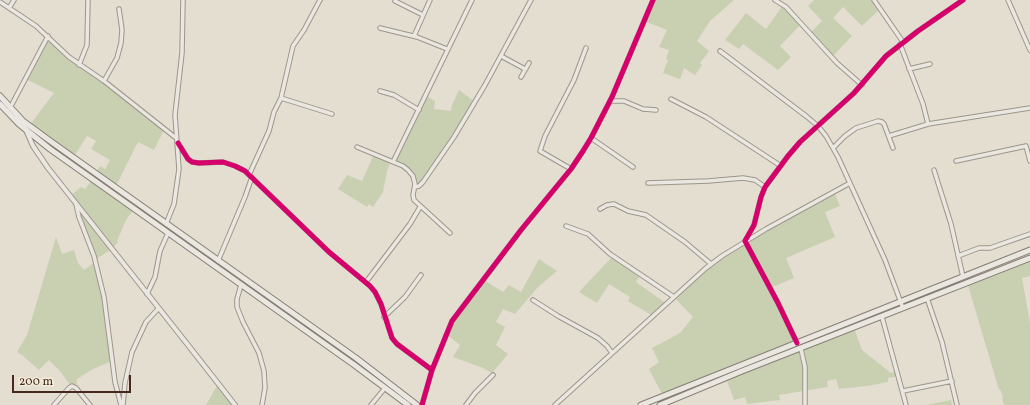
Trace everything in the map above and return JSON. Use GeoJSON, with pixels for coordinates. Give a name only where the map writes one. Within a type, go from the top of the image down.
{"type":"FeatureCollection","features":[{"type":"Feature","properties":{"kind":"main road"},"geometry":{"type":"LineString","coordinates":[[0,96],[10,108],[36,131],[218,262],[356,358],[417,405]]}},
{"type":"Feature","properties":{"kind":"main road"},"geometry":{"type":"LineString","coordinates":[[0,104],[26,130],[111,193],[408,405]]}},
{"type":"Feature","properties":{"kind":"main road"},"geometry":{"type":"LineString","coordinates":[[641,405],[1030,250]]}},
{"type":"Feature","properties":{"kind":"main road"},"geometry":{"type":"LineString","coordinates":[[660,405],[1030,258]]}},
{"type":"Feature","properties":{"kind":"street"},"geometry":{"type":"LineString","coordinates":[[9,8],[14,0]]}},
{"type":"Feature","properties":{"kind":"street"},"geometry":{"type":"LineString","coordinates":[[79,65],[88,45],[88,0]]}},
{"type":"Feature","properties":{"kind":"street"},"geometry":{"type":"LineString","coordinates":[[183,0],[182,53],[175,115],[176,138],[188,159],[192,162],[199,163],[224,162],[240,168],[250,176],[329,252],[366,282],[375,292],[388,329],[394,341],[432,370]]}},
{"type":"Feature","properties":{"kind":"street"},"geometry":{"type":"LineString","coordinates":[[218,262],[245,198],[250,176],[269,131],[274,112],[281,98],[293,46],[304,30],[320,0]]}},
{"type":"Feature","properties":{"kind":"street"},"geometry":{"type":"LineString","coordinates":[[414,36],[430,0]]}},
{"type":"Feature","properties":{"kind":"street"},"geometry":{"type":"LineString","coordinates":[[393,162],[472,0]]}},
{"type":"Feature","properties":{"kind":"street"},"geometry":{"type":"LineString","coordinates":[[415,187],[423,182],[439,160],[468,114],[531,0]]}},
{"type":"Feature","properties":{"kind":"street"},"geometry":{"type":"LineString","coordinates":[[422,405],[432,370],[456,313],[571,169],[591,138],[610,101],[653,0]]}},
{"type":"Feature","properties":{"kind":"street"},"geometry":{"type":"LineString","coordinates":[[774,0],[786,7],[838,63],[862,85]]}},
{"type":"Feature","properties":{"kind":"street"},"geometry":{"type":"LineString","coordinates":[[874,0],[901,43],[923,104],[928,124]]}},
{"type":"Feature","properties":{"kind":"street"},"geometry":{"type":"LineString","coordinates":[[745,242],[754,225],[765,187],[800,142],[862,85],[883,59],[901,43],[963,0]]}},
{"type":"Feature","properties":{"kind":"street"},"geometry":{"type":"LineString","coordinates":[[1008,0],[1030,50]]}},
{"type":"Feature","properties":{"kind":"street"},"geometry":{"type":"LineString","coordinates":[[395,1],[423,14]]}},
{"type":"Feature","properties":{"kind":"street"},"geometry":{"type":"LineString","coordinates":[[0,2],[36,26],[69,57],[104,81],[176,138]]}},
{"type":"Feature","properties":{"kind":"street"},"geometry":{"type":"LineString","coordinates":[[104,81],[114,64],[119,50],[122,30],[119,9]]}},
{"type":"Feature","properties":{"kind":"street"},"geometry":{"type":"LineString","coordinates":[[380,28],[414,36],[447,49]]}},
{"type":"Feature","properties":{"kind":"street"},"geometry":{"type":"LineString","coordinates":[[10,108],[48,36]]}},
{"type":"Feature","properties":{"kind":"street"},"geometry":{"type":"LineString","coordinates":[[571,169],[540,150],[545,136],[574,80],[586,48]]}},
{"type":"Feature","properties":{"kind":"street"},"geometry":{"type":"LineString","coordinates":[[720,51],[792,104],[818,126],[833,148],[850,183],[885,260],[903,308]]}},
{"type":"Feature","properties":{"kind":"street"},"geometry":{"type":"LineString","coordinates":[[501,56],[525,69]]}},
{"type":"Feature","properties":{"kind":"street"},"geometry":{"type":"LineString","coordinates":[[521,76],[529,63]]}},
{"type":"Feature","properties":{"kind":"street"},"geometry":{"type":"LineString","coordinates":[[909,68],[930,64]]}},
{"type":"Feature","properties":{"kind":"street"},"geometry":{"type":"LineString","coordinates":[[380,91],[394,95],[419,110]]}},
{"type":"Feature","properties":{"kind":"street"},"geometry":{"type":"LineString","coordinates":[[281,98],[332,114]]}},
{"type":"Feature","properties":{"kind":"street"},"geometry":{"type":"LineString","coordinates":[[671,99],[706,117],[781,166]]}},
{"type":"Feature","properties":{"kind":"street"},"geometry":{"type":"LineString","coordinates":[[610,101],[624,102],[643,109],[656,110]]}},
{"type":"Feature","properties":{"kind":"street"},"geometry":{"type":"LineString","coordinates":[[889,136],[928,124],[1030,108]]}},
{"type":"Feature","properties":{"kind":"street"},"geometry":{"type":"LineString","coordinates":[[833,148],[852,130],[874,122],[884,123],[893,148]]}},
{"type":"Feature","properties":{"kind":"street"},"geometry":{"type":"LineString","coordinates":[[26,130],[29,140],[38,155],[235,405]]}},
{"type":"Feature","properties":{"kind":"street"},"geometry":{"type":"LineString","coordinates":[[591,138],[633,167]]}},
{"type":"Feature","properties":{"kind":"street"},"geometry":{"type":"LineString","coordinates":[[166,224],[174,204],[178,180],[178,143]]}},
{"type":"Feature","properties":{"kind":"street"},"geometry":{"type":"LineString","coordinates":[[956,161],[1028,146],[1030,161]]}},
{"type":"Feature","properties":{"kind":"street"},"geometry":{"type":"LineString","coordinates":[[357,147],[403,166],[408,170],[413,176],[415,187],[413,197],[420,207],[450,233]]}},
{"type":"Feature","properties":{"kind":"street"},"geometry":{"type":"LineString","coordinates":[[934,170],[951,224],[962,277]]}},
{"type":"Feature","properties":{"kind":"street"},"geometry":{"type":"LineString","coordinates":[[648,183],[743,178],[751,179],[765,187]]}},
{"type":"Feature","properties":{"kind":"street"},"geometry":{"type":"LineString","coordinates":[[555,405],[711,264],[745,242],[850,183]]}},
{"type":"Feature","properties":{"kind":"street"},"geometry":{"type":"LineString","coordinates":[[76,203],[79,217],[94,256],[104,297],[114,378],[122,405]]}},
{"type":"Feature","properties":{"kind":"street"},"geometry":{"type":"LineString","coordinates":[[600,209],[607,205],[616,205],[628,211],[646,215],[685,242],[711,264]]}},
{"type":"Feature","properties":{"kind":"street"},"geometry":{"type":"LineString","coordinates":[[366,282],[410,224],[420,207]]}},
{"type":"Feature","properties":{"kind":"street"},"geometry":{"type":"LineString","coordinates":[[566,226],[588,234],[610,254],[674,297]]}},
{"type":"Feature","properties":{"kind":"street"},"geometry":{"type":"LineString","coordinates":[[147,294],[155,277],[160,251],[168,233]]}},
{"type":"Feature","properties":{"kind":"street"},"geometry":{"type":"LineString","coordinates":[[958,256],[979,248],[990,248],[1030,234]]}},
{"type":"Feature","properties":{"kind":"street"},"geometry":{"type":"LineString","coordinates":[[745,242],[778,303],[797,343]]}},
{"type":"Feature","properties":{"kind":"street"},"geometry":{"type":"LineString","coordinates":[[384,316],[405,297],[421,275]]}},
{"type":"Feature","properties":{"kind":"street"},"geometry":{"type":"LineString","coordinates":[[241,285],[237,299],[237,307],[259,353],[264,371],[265,388],[262,405]]}},
{"type":"Feature","properties":{"kind":"street"},"geometry":{"type":"LineString","coordinates":[[927,298],[942,342],[957,405]]}},
{"type":"Feature","properties":{"kind":"street"},"geometry":{"type":"LineString","coordinates":[[533,300],[554,314],[598,338],[612,353]]}},
{"type":"Feature","properties":{"kind":"street"},"geometry":{"type":"LineString","coordinates":[[122,405],[132,352],[146,322],[158,309]]}},
{"type":"Feature","properties":{"kind":"street"},"geometry":{"type":"LineString","coordinates":[[882,317],[906,405]]}},
{"type":"Feature","properties":{"kind":"street"},"geometry":{"type":"LineString","coordinates":[[801,349],[805,367],[805,405]]}},
{"type":"Feature","properties":{"kind":"street"},"geometry":{"type":"LineString","coordinates":[[466,405],[475,393],[487,383],[493,375]]}},
{"type":"Feature","properties":{"kind":"street"},"geometry":{"type":"LineString","coordinates":[[903,391],[952,381]]}},
{"type":"Feature","properties":{"kind":"street"},"geometry":{"type":"LineString","coordinates":[[54,405],[68,388],[72,386],[76,388],[90,405]]}},
{"type":"Feature","properties":{"kind":"street"},"geometry":{"type":"LineString","coordinates":[[371,405],[385,388]]}},
{"type":"Feature","properties":{"kind":"green space"},"geometry":{"type":"Polygon","coordinates":[[[653,0],[734,0],[710,21],[697,41],[709,51],[700,63],[702,65],[695,75],[684,68],[680,79],[663,73],[668,60],[666,59],[669,50],[659,47],[667,30],[644,21],[653,0]]]}},
{"type":"Feature","properties":{"kind":"green space"},"geometry":{"type":"Polygon","coordinates":[[[814,0],[874,0],[880,9],[862,26],[843,7],[833,18],[852,36],[832,57],[810,33],[822,21],[808,6],[814,0]]]}},
{"type":"Feature","properties":{"kind":"green space"},"geometry":{"type":"Polygon","coordinates":[[[783,5],[801,24],[780,46],[791,57],[778,70],[743,44],[739,49],[725,40],[746,13],[766,29],[783,5]]]}},
{"type":"Feature","properties":{"kind":"green space"},"geometry":{"type":"Polygon","coordinates":[[[48,36],[61,49],[165,128],[154,150],[138,142],[115,188],[95,174],[100,166],[105,169],[110,160],[91,149],[96,141],[87,136],[73,158],[29,126],[54,93],[26,79],[48,36]]]}},
{"type":"Feature","properties":{"kind":"green space"},"geometry":{"type":"Polygon","coordinates":[[[459,90],[475,102],[454,137],[417,187],[411,173],[393,162],[426,96],[435,101],[434,109],[451,111],[452,105],[459,90]]]}},
{"type":"Feature","properties":{"kind":"green space"},"geometry":{"type":"Polygon","coordinates":[[[374,154],[391,161],[387,171],[383,192],[373,207],[369,204],[367,207],[338,189],[347,175],[362,181],[374,154]]]}},
{"type":"Feature","properties":{"kind":"green space"},"geometry":{"type":"Polygon","coordinates":[[[92,180],[134,209],[126,220],[117,241],[118,242],[112,249],[95,260],[76,203],[70,196],[81,187],[85,189],[92,180]]]}},
{"type":"Feature","properties":{"kind":"green space"},"geometry":{"type":"Polygon","coordinates":[[[834,192],[840,206],[825,212],[835,237],[786,258],[794,278],[770,288],[797,343],[663,396],[649,369],[659,362],[652,348],[680,333],[693,317],[674,297],[722,256],[834,192]]]}},
{"type":"Feature","properties":{"kind":"green space"},"geometry":{"type":"Polygon","coordinates":[[[56,237],[62,254],[74,250],[78,263],[84,270],[95,262],[101,283],[112,361],[93,369],[77,379],[76,388],[71,386],[60,371],[49,360],[39,370],[17,352],[27,335],[56,237]]]}},
{"type":"Feature","properties":{"kind":"green space"},"geometry":{"type":"Polygon","coordinates":[[[613,256],[641,274],[636,282],[667,304],[653,316],[628,301],[630,297],[609,284],[597,303],[579,292],[613,256]]]}},
{"type":"Feature","properties":{"kind":"green space"},"geometry":{"type":"Polygon","coordinates":[[[1030,258],[1030,276],[1022,278],[1030,322],[1030,405],[1004,405],[1003,397],[1000,389],[999,390],[967,282],[1030,258]]]}},
{"type":"Feature","properties":{"kind":"green space"},"geometry":{"type":"Polygon","coordinates":[[[539,259],[557,271],[538,287],[515,314],[503,309],[496,322],[505,327],[496,345],[508,354],[492,373],[483,368],[453,357],[460,345],[446,334],[452,321],[484,280],[503,292],[509,285],[521,292],[539,259]]]}},
{"type":"Feature","properties":{"kind":"green space"},"geometry":{"type":"Polygon","coordinates":[[[854,328],[862,350],[891,373],[897,371],[899,376],[888,378],[888,382],[839,389],[836,379],[827,381],[828,387],[779,395],[780,400],[747,404],[745,397],[734,400],[726,378],[854,328]]]}},
{"type":"Feature","properties":{"kind":"green space"},"geometry":{"type":"Polygon","coordinates":[[[218,384],[235,405],[206,405],[218,384]]]}},
{"type":"Feature","properties":{"kind":"green space"},"geometry":{"type":"Polygon","coordinates":[[[951,400],[952,405],[926,405],[951,400]]]}},
{"type":"Feature","properties":{"kind":"cycle path"},"geometry":{"type":"LineString","coordinates":[[422,405],[432,370],[452,321],[521,230],[571,169],[583,151],[612,97],[653,0]]}},
{"type":"Feature","properties":{"kind":"cycle path"},"geometry":{"type":"LineString","coordinates":[[797,343],[778,303],[745,241],[754,225],[765,187],[800,142],[854,93],[886,56],[918,31],[963,0]]}},
{"type":"Feature","properties":{"kind":"cycle path"},"geometry":{"type":"LineString","coordinates":[[178,143],[188,159],[192,162],[223,162],[245,171],[329,252],[370,286],[381,304],[392,338],[397,344],[432,370]]}}]}
